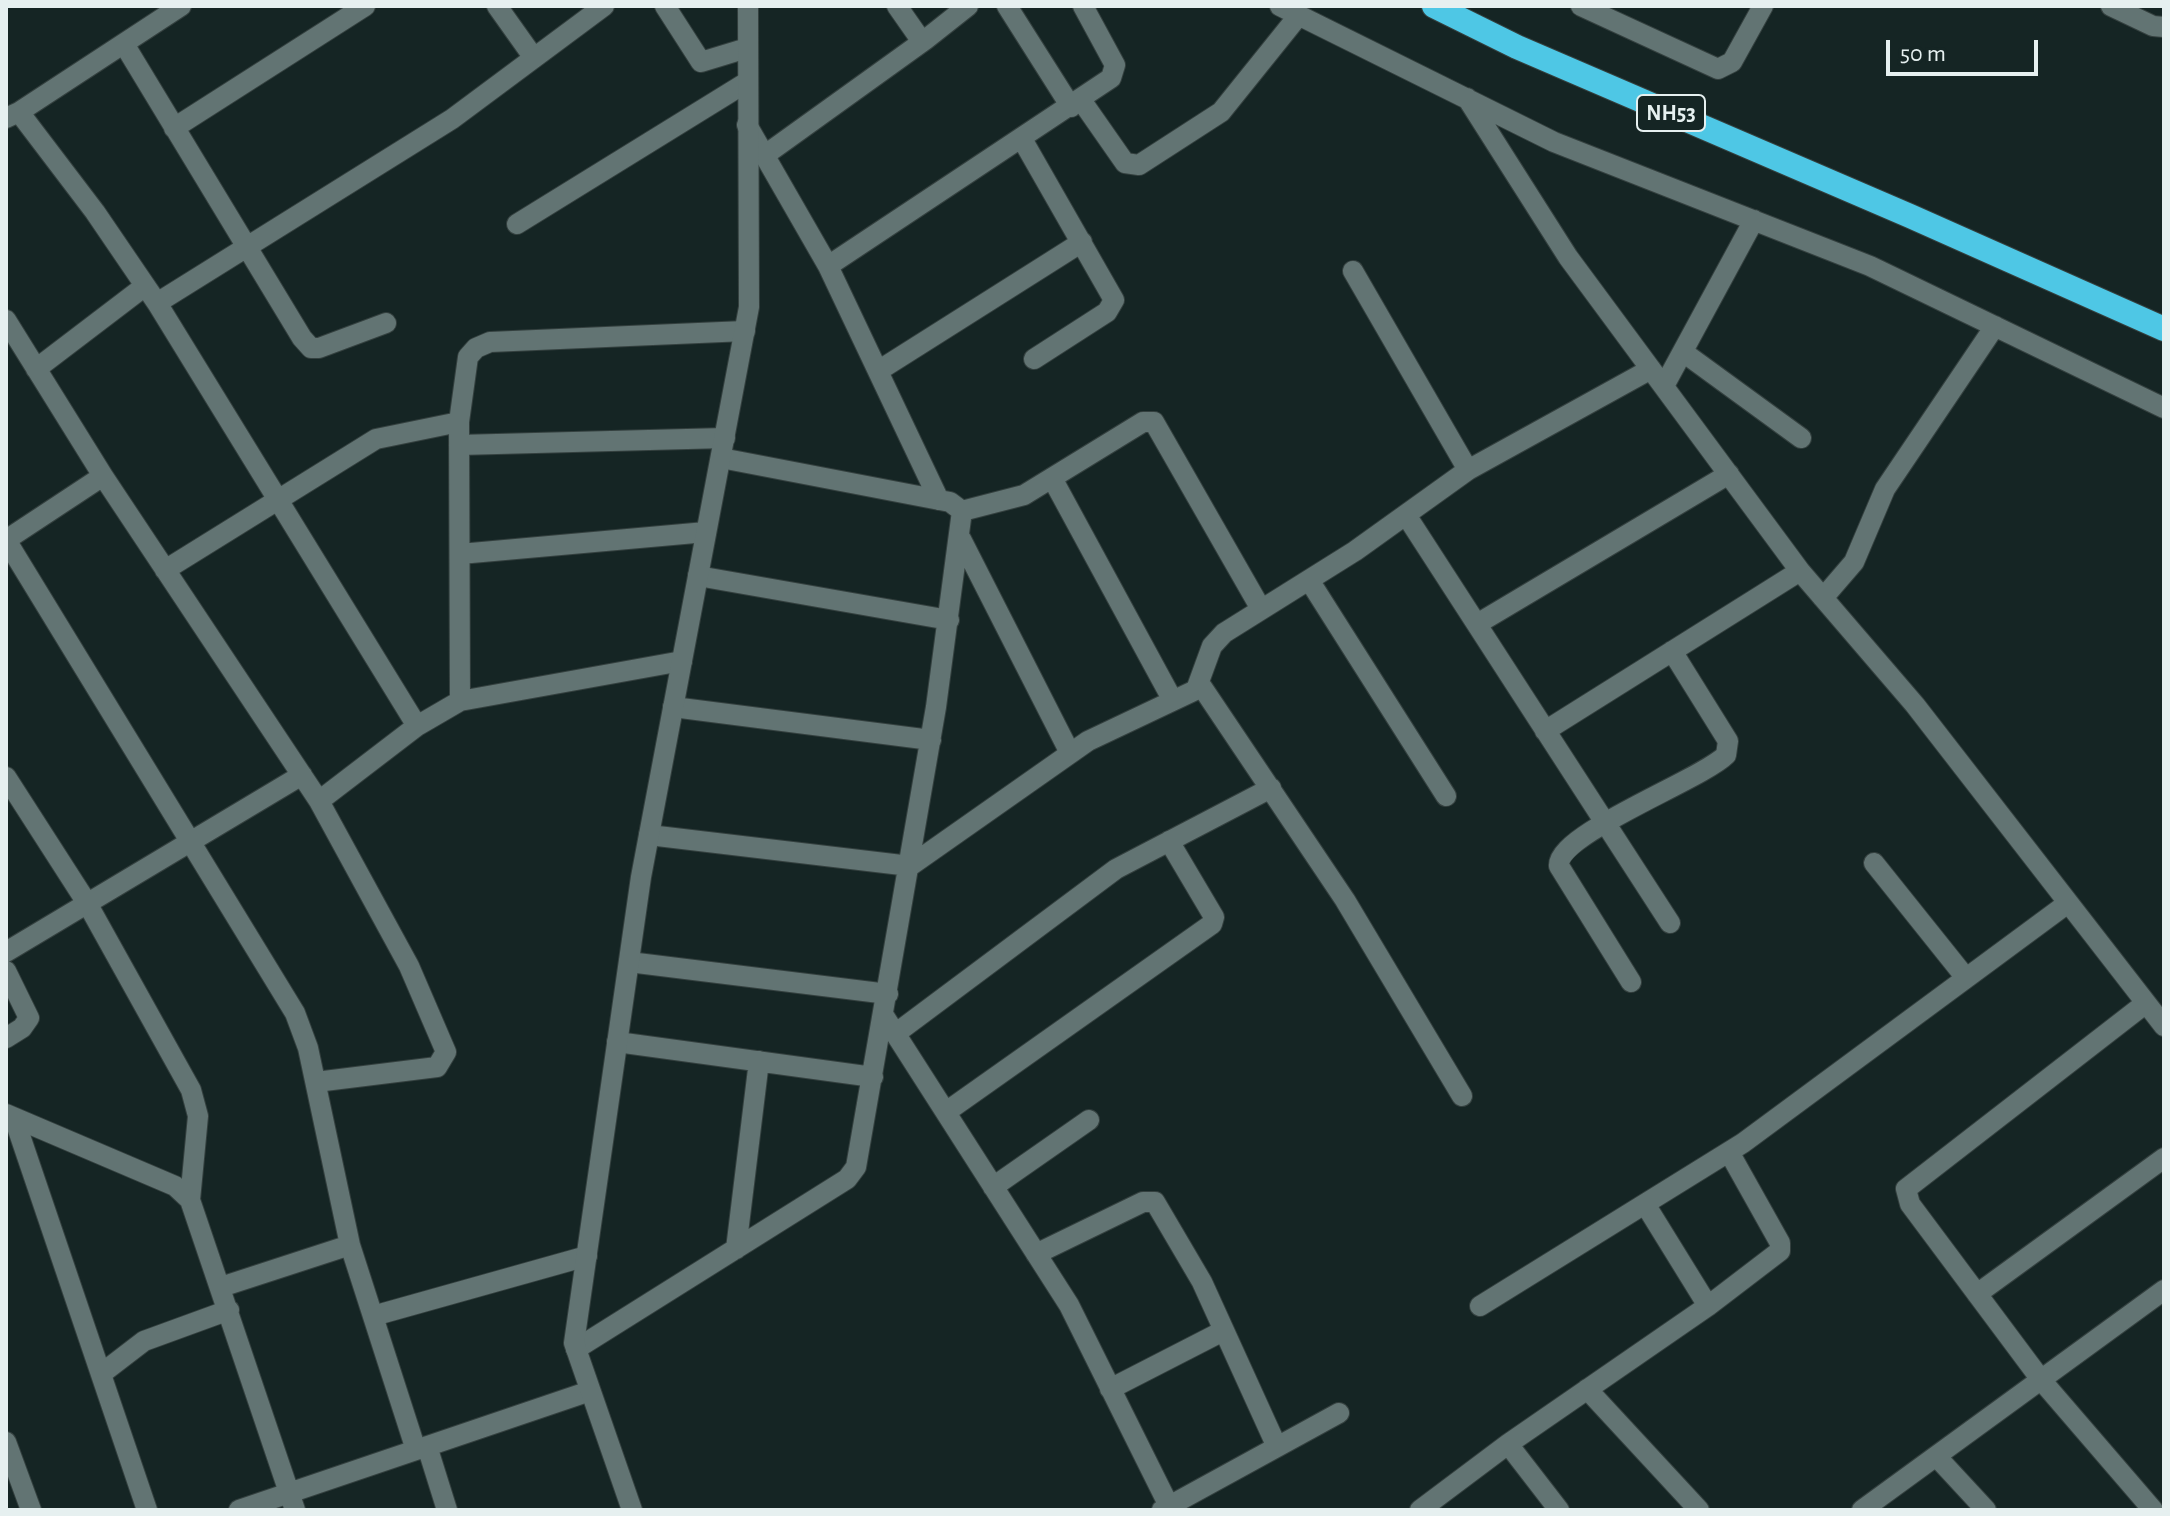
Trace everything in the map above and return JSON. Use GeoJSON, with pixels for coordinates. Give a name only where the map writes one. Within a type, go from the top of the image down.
{"type":"FeatureCollection","features":[{"type":"Feature","properties":{"kind":"highway","name":"NH53"},"geometry":{"type":"LineString","coordinates":[[1434,6],[1517,47],[2164,329]]}},
{"type":"Feature","properties":{"kind":"street"},"geometry":{"type":"LineString","coordinates":[[181,6],[13,115],[95,212],[151,295],[417,726]]}},
{"type":"Feature","properties":{"kind":"street"},"geometry":{"type":"LineString","coordinates":[[174,128],[365,6]]}},
{"type":"Feature","properties":{"kind":"street"},"geometry":{"type":"LineString","coordinates":[[497,6],[534,58]]}},
{"type":"Feature","properties":{"kind":"street"},"geometry":{"type":"LineString","coordinates":[[36,369],[151,295],[247,247],[452,119],[604,6]]}},
{"type":"Feature","properties":{"kind":"street"},"geometry":{"type":"LineString","coordinates":[[665,6],[701,62],[747,48]]}},
{"type":"Feature","properties":{"kind":"street"},"geometry":{"type":"LineString","coordinates":[[632,1510],[576,1349],[617,1042],[649,835],[749,307],[748,6]]}},
{"type":"Feature","properties":{"kind":"street"},"geometry":{"type":"LineString","coordinates":[[897,6],[918,36],[925,40]]}},
{"type":"Feature","properties":{"kind":"street"},"geometry":{"type":"LineString","coordinates":[[765,155],[968,6]]}},
{"type":"Feature","properties":{"kind":"street"},"geometry":{"type":"LineString","coordinates":[[1007,6],[1076,104],[1125,163],[1139,165],[1221,112],[1299,15]]}},
{"type":"Feature","properties":{"kind":"street"},"geometry":{"type":"LineString","coordinates":[[828,266],[1111,78],[1116,69],[1083,6]]}},
{"type":"Feature","properties":{"kind":"street"},"geometry":{"type":"LineString","coordinates":[[1280,6],[1554,142],[1870,266],[2164,408]]}},
{"type":"Feature","properties":{"kind":"street"},"geometry":{"type":"LineString","coordinates":[[1581,6],[1718,69],[1732,62],[1763,6]]}},
{"type":"Feature","properties":{"kind":"street"},"geometry":{"type":"LineString","coordinates":[[2111,6],[2153,26],[2164,27]]}},
{"type":"Feature","properties":{"kind":"street"},"geometry":{"type":"LineString","coordinates":[[124,44],[302,338],[311,348],[386,323]]}},
{"type":"Feature","properties":{"kind":"street"},"geometry":{"type":"LineString","coordinates":[[517,224],[747,82]]}},
{"type":"Feature","properties":{"kind":"street"},"geometry":{"type":"LineString","coordinates":[[1467,98],[1568,257],[1800,571],[1909,697],[2164,1026]]}},
{"type":"Feature","properties":{"kind":"street"},"geometry":{"type":"LineString","coordinates":[[747,125],[828,266],[939,500]]}},
{"type":"Feature","properties":{"kind":"street"},"geometry":{"type":"LineString","coordinates":[[1022,139],[1114,300],[1107,312],[1034,359]]}},
{"type":"Feature","properties":{"kind":"street"},"geometry":{"type":"LineString","coordinates":[[1664,386],[1754,220]]}},
{"type":"Feature","properties":{"kind":"street"},"geometry":{"type":"LineString","coordinates":[[878,371],[1082,242]]}},
{"type":"Feature","properties":{"kind":"street"},"geometry":{"type":"LineString","coordinates":[[1353,271],[1468,470]]}},
{"type":"Feature","properties":{"kind":"street"},"geometry":{"type":"LineString","coordinates":[[6,320],[103,476],[319,801],[409,966],[446,1052],[437,1067],[316,1082]]}},
{"type":"Feature","properties":{"kind":"street"},"geometry":{"type":"LineString","coordinates":[[1823,598],[1854,562],[1885,489],[1995,326]]}},
{"type":"Feature","properties":{"kind":"street"},"geometry":{"type":"LineString","coordinates":[[460,701],[459,422],[468,357],[476,348],[490,342],[745,331]]}},
{"type":"Feature","properties":{"kind":"street"},"geometry":{"type":"LineString","coordinates":[[1683,352],[1801,438]]}},
{"type":"Feature","properties":{"kind":"street"},"geometry":{"type":"LineString","coordinates":[[1197,687],[1215,641],[1406,515],[1468,470],[1651,369]]}},
{"type":"Feature","properties":{"kind":"street"},"geometry":{"type":"LineString","coordinates":[[165,570],[276,498],[376,439],[459,422]]}},
{"type":"Feature","properties":{"kind":"street"},"geometry":{"type":"LineString","coordinates":[[962,511],[1024,495],[1143,422],[1154,422],[1261,609]]}},
{"type":"Feature","properties":{"kind":"street"},"geometry":{"type":"LineString","coordinates":[[459,445],[723,448],[950,502],[962,511]]}},
{"type":"Feature","properties":{"kind":"street"},"geometry":{"type":"LineString","coordinates":[[1477,624],[1729,474]]}},
{"type":"Feature","properties":{"kind":"street"},"geometry":{"type":"LineString","coordinates":[[103,476],[6,540],[295,1013],[308,1048],[350,1245],[373,1316],[447,1510]]}},
{"type":"Feature","properties":{"kind":"street"},"geometry":{"type":"LineString","coordinates":[[1052,478],[1172,699]]}},
{"type":"Feature","properties":{"kind":"street"},"geometry":{"type":"LineString","coordinates":[[576,1349],[852,1173],[858,1159],[873,1077],[931,740],[961,539],[962,511]]}},
{"type":"Feature","properties":{"kind":"street"},"geometry":{"type":"LineString","coordinates":[[1406,515],[1670,923]]}},
{"type":"Feature","properties":{"kind":"street"},"geometry":{"type":"LineString","coordinates":[[460,554],[706,532]]}},
{"type":"Feature","properties":{"kind":"street"},"geometry":{"type":"LineString","coordinates":[[961,539],[1070,753]]}},
{"type":"Feature","properties":{"kind":"street"},"geometry":{"type":"LineString","coordinates":[[1545,731],[1800,571]]}},
{"type":"Feature","properties":{"kind":"street"},"geometry":{"type":"LineString","coordinates":[[698,576],[949,620]]}},
{"type":"Feature","properties":{"kind":"street"},"geometry":{"type":"LineString","coordinates":[[1309,580],[1446,796]]}},
{"type":"Feature","properties":{"kind":"street"},"geometry":{"type":"LineString","coordinates":[[1631,982],[1559,866],[1558,858],[1563,851],[1605,824],[1721,760],[1729,749],[1728,741],[1672,651]]}},
{"type":"Feature","properties":{"kind":"street"},"geometry":{"type":"LineString","coordinates":[[319,801],[417,726],[460,701],[682,661]]}},
{"type":"Feature","properties":{"kind":"street"},"geometry":{"type":"LineString","coordinates":[[649,835],[910,866],[1070,753],[1197,687],[1207,690],[1345,900],[1462,1096]]}},
{"type":"Feature","properties":{"kind":"street"},"geometry":{"type":"LineString","coordinates":[[673,707],[931,740]]}},
{"type":"Feature","properties":{"kind":"street"},"geometry":{"type":"LineString","coordinates":[[6,952],[302,775]]}},
{"type":"Feature","properties":{"kind":"street"},"geometry":{"type":"LineString","coordinates":[[6,777],[87,903],[196,1102],[198,1116],[190,1200],[292,1502]]}},
{"type":"Feature","properties":{"kind":"street"},"geometry":{"type":"LineString","coordinates":[[895,1034],[1106,876],[1271,788]]}},
{"type":"Feature","properties":{"kind":"street"},"geometry":{"type":"LineString","coordinates":[[946,1112],[1212,924],[1214,917],[1169,841]]}},
{"type":"Feature","properties":{"kind":"street"},"geometry":{"type":"LineString","coordinates":[[1874,863],[1966,978]]}},
{"type":"Feature","properties":{"kind":"street"},"geometry":{"type":"LineString","coordinates":[[1480,1306],[1729,1152],[2068,903]]}},
{"type":"Feature","properties":{"kind":"street"},"geometry":{"type":"LineString","coordinates":[[629,962],[888,994]]}},
{"type":"Feature","properties":{"kind":"street"},"geometry":{"type":"LineString","coordinates":[[6,971],[29,1018],[22,1028],[6,1038]]}},
{"type":"Feature","properties":{"kind":"street"},"geometry":{"type":"LineString","coordinates":[[2146,1003],[1906,1189],[1910,1204],[2042,1381],[2153,1510]]}},
{"type":"Feature","properties":{"kind":"street"},"geometry":{"type":"LineString","coordinates":[[884,1016],[1076,1318],[1166,1505],[1272,1438],[1339,1413]]}},
{"type":"Feature","properties":{"kind":"street"},"geometry":{"type":"LineString","coordinates":[[617,1042],[873,1077]]}},
{"type":"Feature","properties":{"kind":"street"},"geometry":{"type":"LineString","coordinates":[[736,1249],[759,1061]]}},
{"type":"Feature","properties":{"kind":"street"},"geometry":{"type":"LineString","coordinates":[[10,1116],[175,1186],[190,1200]]}},
{"type":"Feature","properties":{"kind":"street"},"geometry":{"type":"LineString","coordinates":[[10,1116],[147,1510]]}},
{"type":"Feature","properties":{"kind":"street"},"geometry":{"type":"LineString","coordinates":[[993,1187],[1089,1120]]}},
{"type":"Feature","properties":{"kind":"street"},"geometry":{"type":"LineString","coordinates":[[1420,1510],[1508,1444],[1708,1306],[1780,1251],[1780,1243],[1729,1152]]}},
{"type":"Feature","properties":{"kind":"street"},"geometry":{"type":"LineString","coordinates":[[1977,1294],[2164,1158]]}},
{"type":"Feature","properties":{"kind":"street"},"geometry":{"type":"LineString","coordinates":[[1036,1254],[1143,1202],[1155,1202],[1202,1282],[1272,1438]]}},
{"type":"Feature","properties":{"kind":"street"},"geometry":{"type":"LineString","coordinates":[[1645,1204],[1708,1306]]}},
{"type":"Feature","properties":{"kind":"street"},"geometry":{"type":"LineString","coordinates":[[221,1287],[350,1245]]}},
{"type":"Feature","properties":{"kind":"street"},"geometry":{"type":"LineString","coordinates":[[373,1316],[587,1256]]}},
{"type":"Feature","properties":{"kind":"street"},"geometry":{"type":"LineString","coordinates":[[1862,1510],[2164,1290]]}},
{"type":"Feature","properties":{"kind":"street"},"geometry":{"type":"LineString","coordinates":[[101,1374],[144,1341],[229,1310]]}},
{"type":"Feature","properties":{"kind":"street"},"geometry":{"type":"LineString","coordinates":[[1110,1389],[1223,1331]]}},
{"type":"Feature","properties":{"kind":"street"},"geometry":{"type":"LineString","coordinates":[[1587,1389],[1699,1510]]}},
{"type":"Feature","properties":{"kind":"street"},"geometry":{"type":"LineString","coordinates":[[239,1510],[292,1502],[422,1448],[590,1391]]}},
{"type":"Feature","properties":{"kind":"street"},"geometry":{"type":"LineString","coordinates":[[6,1442],[31,1510]]}},
{"type":"Feature","properties":{"kind":"street"},"geometry":{"type":"LineString","coordinates":[[1508,1444],[1559,1510]]}},
{"type":"Feature","properties":{"kind":"street"},"geometry":{"type":"LineString","coordinates":[[1936,1456],[1986,1510]]}}]}
